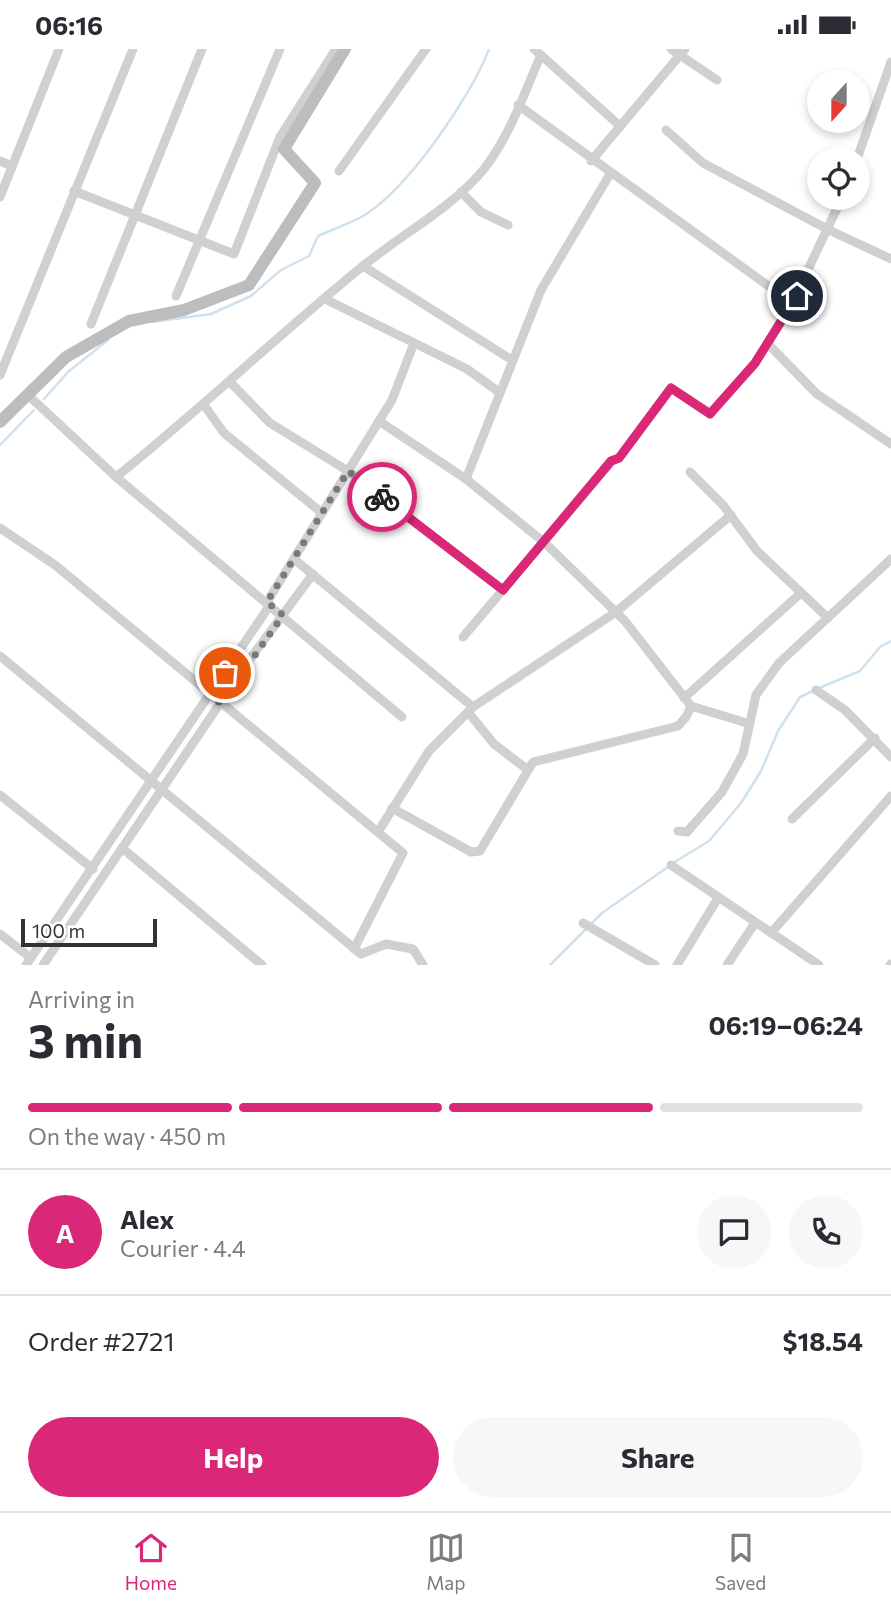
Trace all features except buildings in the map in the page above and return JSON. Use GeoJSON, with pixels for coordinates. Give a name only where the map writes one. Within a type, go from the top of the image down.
{"type":"FeatureCollection","features":[{"type":"Feature","properties":{"kind":"street"},"geometry":{"type":"LineString","coordinates":[[0,197],[59,49]]}},
{"type":"Feature","properties":{"kind":"street"},"geometry":{"type":"LineString","coordinates":[[0,375],[133,49]]}},
{"type":"Feature","properties":{"kind":"street"},"geometry":{"type":"LineString","coordinates":[[91,324],[202,49]]}},
{"type":"Feature","properties":{"kind":"street"},"geometry":{"type":"LineString","coordinates":[[176,296],[280,49]]}},
{"type":"Feature","properties":{"kind":"street"},"geometry":{"type":"LineString","coordinates":[[75,191],[234,254],[280,137],[336,49]]}},
{"type":"Feature","properties":{"kind":"street"},"geometry":{"type":"LineString","coordinates":[[0,422],[66,357],[129,321],[184,310],[249,285],[316,183],[284,149],[345,49]]}},
{"type":"Feature","properties":{"kind":"street"},"geometry":{"type":"LineString","coordinates":[[339,171],[426,49]]}},
{"type":"Feature","properties":{"kind":"street"},"geometry":{"type":"LineString","coordinates":[[671,49],[682,52],[717,80]]}},
{"type":"Feature","properties":{"kind":"street"},"geometry":{"type":"LineString","coordinates":[[116,477],[204,405],[363,266],[461,192],[483,170],[502,143],[538,52],[620,125]]}},
{"type":"Feature","properties":{"kind":"street"},"geometry":{"type":"LineString","coordinates":[[591,161],[682,52]]}},
{"type":"Feature","properties":{"kind":"street"},"geometry":{"type":"LineString","coordinates":[[861,147],[891,62]]}},
{"type":"Feature","properties":{"kind":"street"},"geometry":{"type":"LineString","coordinates":[[518,105],[591,161],[792,303]]}},
{"type":"Feature","properties":{"kind":"street"},"geometry":{"type":"LineString","coordinates":[[666,131],[703,163],[829,230],[891,258]]}},
{"type":"Feature","properties":{"kind":"street"},"geometry":{"type":"LineString","coordinates":[[0,161],[12,166]]}},
{"type":"Feature","properties":{"kind":"street"},"geometry":{"type":"LineString","coordinates":[[466,479],[541,291],[610,174]]}},
{"type":"Feature","properties":{"kind":"street"},"geometry":{"type":"LineString","coordinates":[[461,192],[481,212],[508,225]]}},
{"type":"Feature","properties":{"kind":"street"},"geometry":{"type":"LineString","coordinates":[[463,637],[545,543],[611,461],[619,458],[671,388],[710,414],[755,363],[792,303],[837,210]]}},
{"type":"Feature","properties":{"kind":"street"},"geometry":{"type":"LineString","coordinates":[[363,266],[512,360]]}},
{"type":"Feature","properties":{"kind":"street"},"geometry":{"type":"LineString","coordinates":[[325,299],[467,369],[499,393]]}},
{"type":"Feature","properties":{"kind":"street"},"geometry":{"type":"LineString","coordinates":[[0,935],[29,962],[269,603],[392,400],[414,343]]}},
{"type":"Feature","properties":{"kind":"street"},"geometry":{"type":"LineString","coordinates":[[767,343],[817,394],[891,444]]}},
{"type":"Feature","properties":{"kind":"street"},"geometry":{"type":"LineString","coordinates":[[230,382],[270,423],[348,471],[503,590]]}},
{"type":"Feature","properties":{"kind":"street"},"geometry":{"type":"LineString","coordinates":[[28,395],[116,477],[402,717]]}},
{"type":"Feature","properties":{"kind":"street"},"geometry":{"type":"LineString","coordinates":[[204,405],[224,433],[322,513]]}},
{"type":"Feature","properties":{"kind":"street"},"geometry":{"type":"LineString","coordinates":[[380,421],[466,479],[545,543],[616,612],[687,702],[750,724]]}},
{"type":"Feature","properties":{"kind":"street"},"geometry":{"type":"LineString","coordinates":[[690,472],[757,551],[828,618]]}},
{"type":"Feature","properties":{"kind":"street"},"geometry":{"type":"LineString","coordinates":[[378,832],[429,751],[471,709],[616,612],[730,516]]}},
{"type":"Feature","properties":{"kind":"street"},"geometry":{"type":"LineString","coordinates":[[0,528],[55,565],[403,853],[354,949]]}},
{"type":"Feature","properties":{"kind":"street"},"geometry":{"type":"LineString","coordinates":[[294,559],[471,709],[494,744],[528,770]]}},
{"type":"Feature","properties":{"kind":"street"},"geometry":{"type":"LineString","coordinates":[[678,831],[687,832],[722,792],[743,754],[756,695],[779,663],[891,559]]}},
{"type":"Feature","properties":{"kind":"street"},"geometry":{"type":"LineString","coordinates":[[43,965],[221,704],[313,575]]}},
{"type":"Feature","properties":{"kind":"street"},"geometry":{"type":"LineString","coordinates":[[392,808],[471,852],[480,851],[533,762],[678,726],[687,717],[687,702],[801,593]]}},
{"type":"Feature","properties":{"kind":"street"},"geometry":{"type":"LineString","coordinates":[[0,656],[360,954],[386,944],[413,949],[423,965]]}},
{"type":"Feature","properties":{"kind":"street"},"geometry":{"type":"LineString","coordinates":[[816,691],[845,710],[891,757]]}},
{"type":"Feature","properties":{"kind":"street"},"geometry":{"type":"LineString","coordinates":[[792,819],[875,738]]}},
{"type":"Feature","properties":{"kind":"street"},"geometry":{"type":"LineString","coordinates":[[0,795],[93,869]]}},
{"type":"Feature","properties":{"kind":"street"},"geometry":{"type":"LineString","coordinates":[[771,933],[891,796]]}},
{"type":"Feature","properties":{"kind":"street"},"geometry":{"type":"LineString","coordinates":[[122,848],[262,965]]}},
{"type":"Feature","properties":{"kind":"street"},"geometry":{"type":"LineString","coordinates":[[671,865],[819,965]]}},
{"type":"Feature","properties":{"kind":"street"},"geometry":{"type":"LineString","coordinates":[[677,965],[718,898]]}},
{"type":"Feature","properties":{"kind":"street"},"geometry":{"type":"LineString","coordinates":[[583,923],[655,965]]}},
{"type":"Feature","properties":{"kind":"street"},"geometry":{"type":"LineString","coordinates":[[727,965],[755,923]]}},
{"type":"Feature","properties":{"kind":"waterway"},"geometry":{"type":"LineString","coordinates":[[152,322],[211,314],[251,296],[281,270],[309,256],[318,236],[358,219],[380,203],[399,186],[436,141],[468,92],[489,49]]}},
{"type":"Feature","properties":{"kind":"waterway"},"geometry":{"type":"LineString","coordinates":[[44,399],[68,372],[108,340]]}},
{"type":"Feature","properties":{"kind":"waterway"},"geometry":{"type":"LineString","coordinates":[[0,445],[34,410]]}},
{"type":"Feature","properties":{"kind":"waterway"},"geometry":{"type":"LineString","coordinates":[[819,688],[860,671],[880,647],[891,641]]}},
{"type":"Feature","properties":{"kind":"waterway"},"geometry":{"type":"LineString","coordinates":[[673,863],[709,841],[741,803],[761,771],[778,731],[800,697],[813,691]]}},
{"type":"Feature","properties":{"kind":"waterway"},"geometry":{"type":"LineString","coordinates":[[550,965],[602,913],[668,867]]}},
{"type":"Feature","properties":{"kind":"way so far"},"geometry":{"type":"LineString","coordinates":[[225,673],[210,694],[221,704],[283,615],[267,602],[348,471],[382,497]]}},
{"type":"Feature","properties":{"kind":"route"},"geometry":{"type":"LineString","coordinates":[[382,497],[503,590],[611,461],[619,458],[671,388],[710,414],[755,363],[797,296]]}}]}
